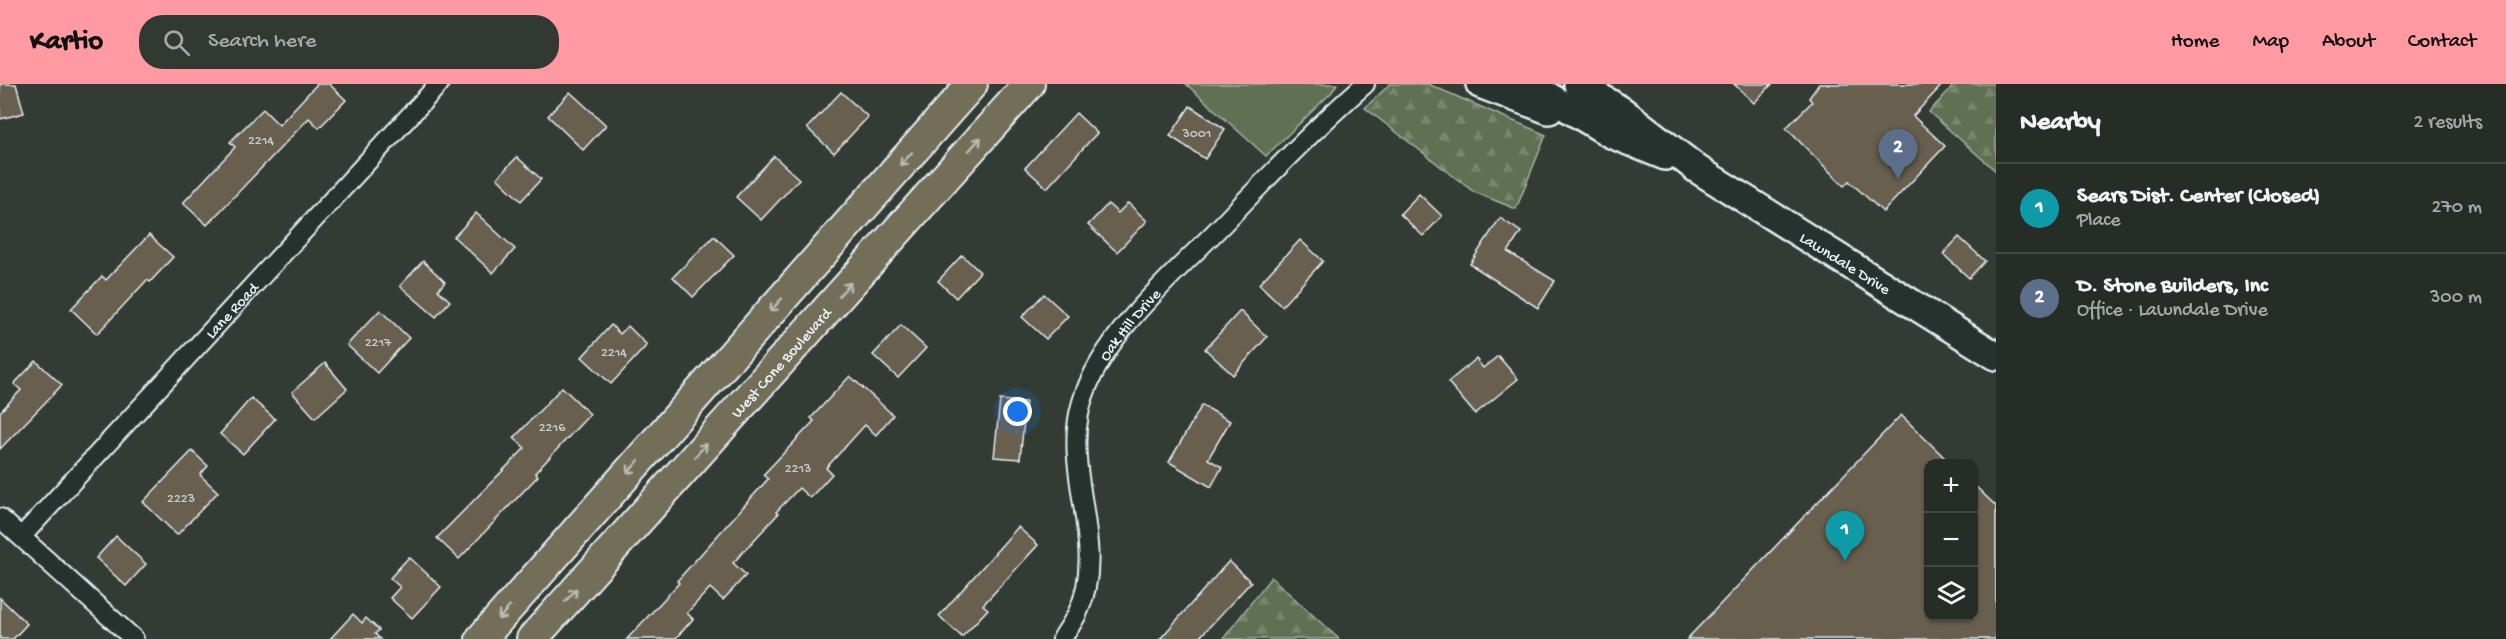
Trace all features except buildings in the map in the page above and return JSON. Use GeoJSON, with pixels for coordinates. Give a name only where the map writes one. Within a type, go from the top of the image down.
{"type":"FeatureCollection","features":[{"type":"Feature","properties":{"kind":"main road"},"geometry":{"type":"LineString","coordinates":[[481,639],[972,84]]}},
{"type":"Feature","properties":{"kind":"main road","name":"West Cone Boulevard"},"geometry":{"type":"LineString","coordinates":[[532,639],[1029,84]]}},
{"type":"Feature","properties":{"kind":"main road"},"geometry":{"type":"LineString","coordinates":[[1480,84],[1617,122]]}},
{"type":"Feature","properties":{"kind":"main road","name":"Lawndale Drive"},"geometry":{"type":"LineString","coordinates":[[1528,84],[1617,122],[1697,169],[1996,356]]}},
{"type":"Feature","properties":{"kind":"main road","name":"Lawndale Drive"},"geometry":{"type":"LineString","coordinates":[[1578,84],[1617,122]]}},
{"type":"Feature","properties":{"kind":"main road"},"geometry":{"type":"LineString","coordinates":[[1590,84],[1617,122]]}},
{"type":"Feature","properties":{"kind":"street","name":"Lane Road"},"geometry":{"type":"LineString","coordinates":[[22,536],[439,84]]}},
{"type":"Feature","properties":{"kind":"street","name":"Oak Hill Drive"},"geometry":{"type":"LineString","coordinates":[[1062,639],[1078,612],[1087,584],[1089,550],[1077,476],[1079,416],[1085,392],[1098,365],[1118,334],[1150,299],[1307,137],[1365,84]]}},
{"type":"Feature","properties":{"kind":"street"},"geometry":{"type":"LineString","coordinates":[[0,518],[134,639]]}},
{"type":"Feature","properties":{"kind":"green space"},"geometry":{"type":"Polygon","coordinates":[[[1186,84],[1337,84],[1332,92],[1266,156],[1186,84]]]}},
{"type":"Feature","properties":{"kind":"green space"},"geometry":{"type":"Polygon","coordinates":[[[1390,84],[1428,84],[1546,135],[1516,209],[1474,192],[1365,108],[1390,84]]]}},
{"type":"Feature","properties":{"kind":"green space"},"geometry":{"type":"Polygon","coordinates":[[[1955,84],[1996,84],[1996,171],[1929,112],[1955,84]]]}},
{"type":"Feature","properties":{"kind":"green space"},"geometry":{"type":"Polygon","coordinates":[[[1271,577],[1339,639],[1223,639],[1271,577]]]}},
{"type":"Feature","properties":{"kind":"place","name":"D. Stone Builders, Inc"},"geometry":{"type":"Point","coordinates":[1898,179]}},
{"type":"Feature","properties":{"kind":"place","name":"Sears Dist. Center (Closed)"},"geometry":{"type":"Point","coordinates":[1845,561]}}]}
